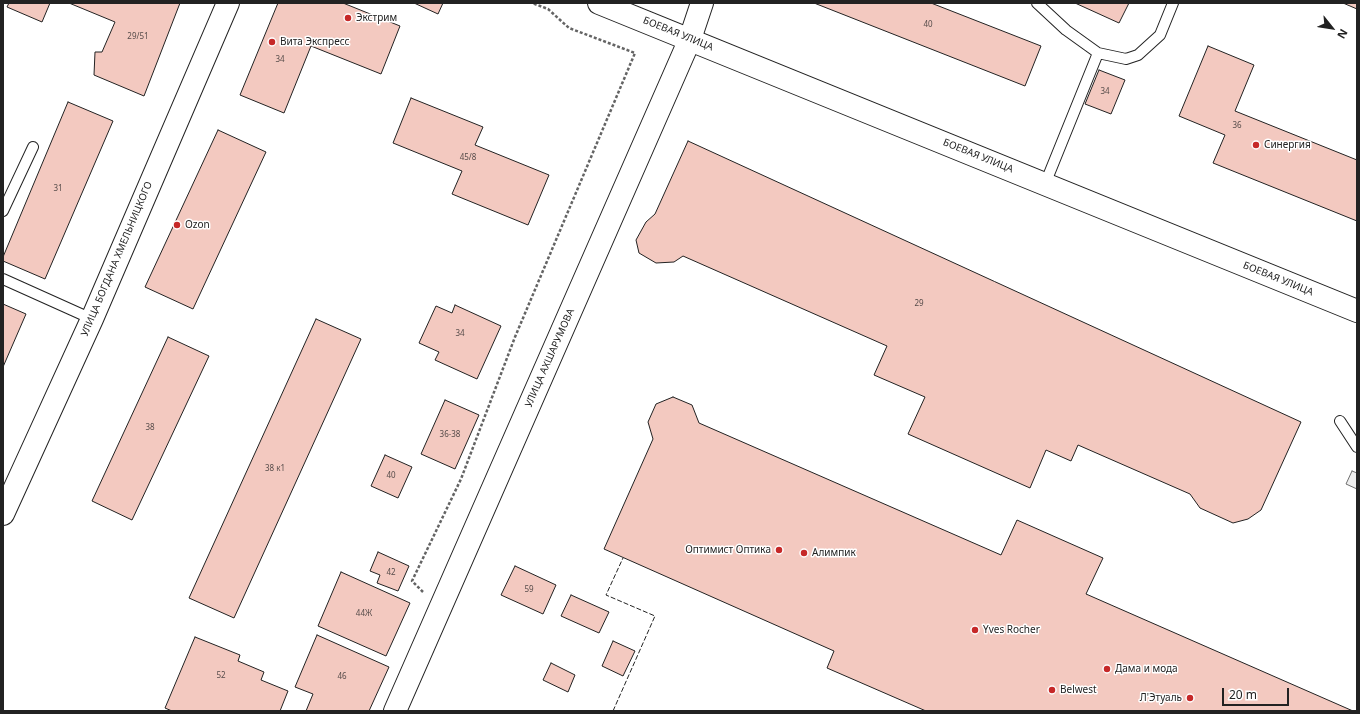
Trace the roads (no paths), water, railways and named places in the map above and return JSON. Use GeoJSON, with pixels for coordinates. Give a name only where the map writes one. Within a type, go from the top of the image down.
{"type":"FeatureCollection","features":[{"type":"Feature","properties":{"kind":"main road","name":"УЛИЦА БОГДАНА ХМЕЛЬНИЦКОГО"},"geometry":{"type":"LineString","coordinates":[[3,514],[92,319],[228,3]]}},
{"type":"Feature","properties":{"kind":"main road","name":"БОЕВАЯ УЛИЦА"},"geometry":{"type":"LineString","coordinates":[[598,3],[690,39],[1357,311]]}},
{"type":"Feature","properties":{"kind":"main road","name":"УЛИЦА АХШАРУМОВА"},"geometry":{"type":"LineString","coordinates":[[395,711],[690,39],[702,3]]}},
{"type":"Feature","properties":{"kind":"lane"},"geometry":{"type":"LineString","coordinates":[[1037,3],[1066,30],[1098,53],[1126,58],[1138,55],[1160,35],[1173,3]]}},
{"type":"Feature","properties":{"kind":"lane"},"geometry":{"type":"LineString","coordinates":[[1045,184],[1098,53]]}},
{"type":"Feature","properties":{"kind":"lane"},"geometry":{"type":"LineString","coordinates":[[3,211],[33,147]]}},
{"type":"Feature","properties":{"kind":"lane"},"geometry":{"type":"LineString","coordinates":[[3,279],[92,319]]}},
{"type":"Feature","properties":{"kind":"lane"},"geometry":{"type":"LineString","coordinates":[[1340,421],[1357,447]]}},
{"type":"Feature","properties":{"kind":"place","name":"Экстрим"},"geometry":{"type":"Point","coordinates":[348,18]}},
{"type":"Feature","properties":{"kind":"place","name":"Вита Экспресс"},"geometry":{"type":"Point","coordinates":[272,42]}},
{"type":"Feature","properties":{"kind":"place","name":"Синергия"},"geometry":{"type":"Point","coordinates":[1256,145]}},
{"type":"Feature","properties":{"kind":"place","name":"Ozon"},"geometry":{"type":"Point","coordinates":[177,225]}},
{"type":"Feature","properties":{"kind":"place","name":"Оптимист Оптика"},"geometry":{"type":"Point","coordinates":[779,550]}},
{"type":"Feature","properties":{"kind":"place","name":"Алимпик"},"geometry":{"type":"Point","coordinates":[804,553]}},
{"type":"Feature","properties":{"kind":"place","name":"Yves Rocher"},"geometry":{"type":"Point","coordinates":[975,630]}},
{"type":"Feature","properties":{"kind":"place","name":"Дама и мода"},"geometry":{"type":"Point","coordinates":[1107,669]}},
{"type":"Feature","properties":{"kind":"place","name":"Belwest"},"geometry":{"type":"Point","coordinates":[1052,690]}},
{"type":"Feature","properties":{"kind":"place","name":"Л'Этуаль"},"geometry":{"type":"Point","coordinates":[1190,698]}}]}
